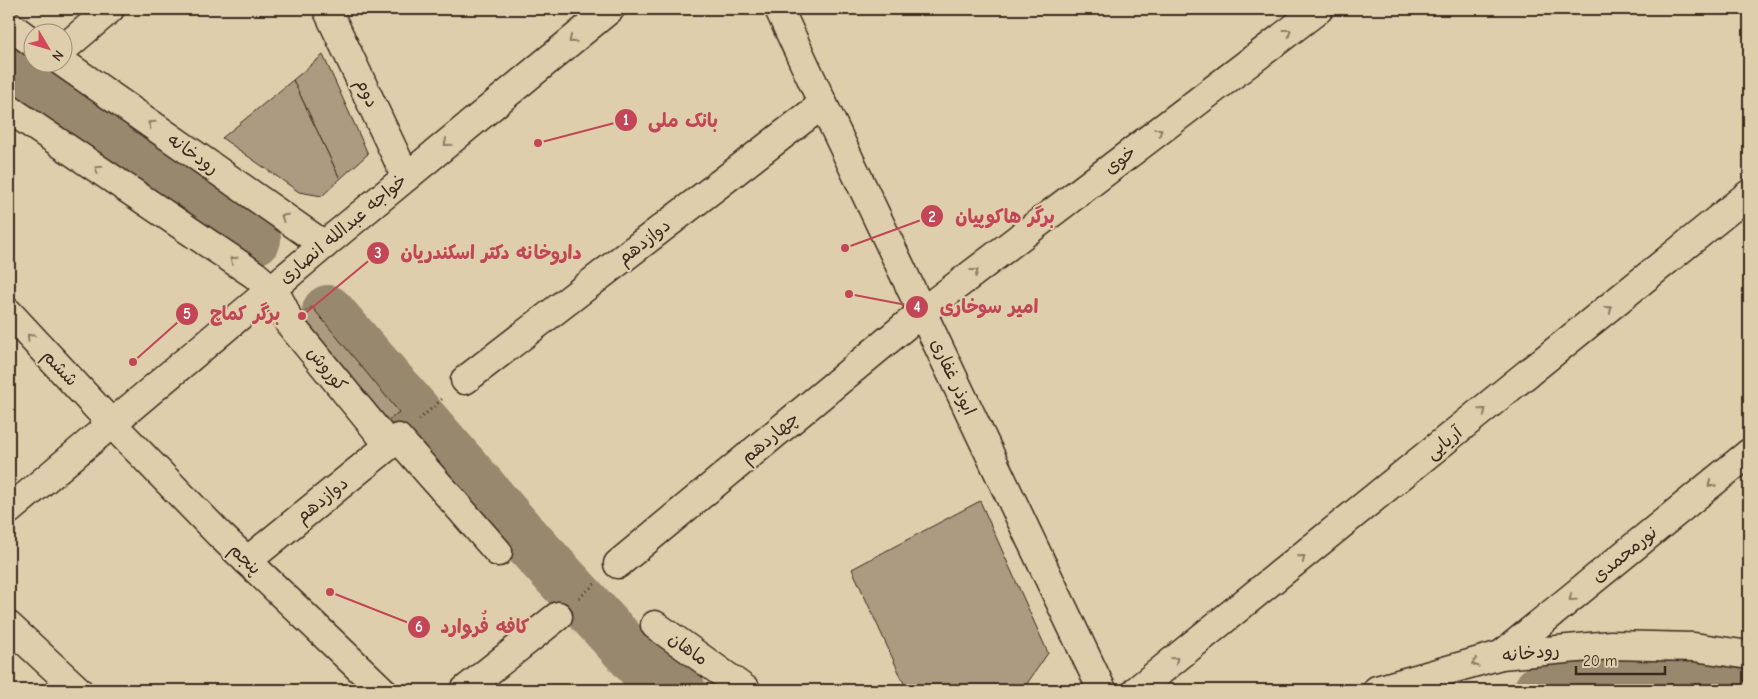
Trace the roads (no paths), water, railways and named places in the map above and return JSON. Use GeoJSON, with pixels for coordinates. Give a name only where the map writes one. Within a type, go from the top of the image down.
{"type":"FeatureCollection","features":[{"type":"Feature","properties":{"kind":"street"},"geometry":{"type":"LineString","coordinates":[[72,41],[110,9]]}},
{"type":"Feature","properties":{"kind":"street","name":"دوم"},"geometry":{"type":"LineString","coordinates":[[327,9],[406,177]]}},
{"type":"Feature","properties":{"kind":"street","name":"خواجه عبدالله انصاری"},"geometry":{"type":"LineString","coordinates":[[9,510],[324,244],[610,9]]}},
{"type":"Feature","properties":{"kind":"street","name":"ابوذر غفاری"},"geometry":{"type":"LineString","coordinates":[[779,9],[1102,690]]}},
{"type":"Feature","properties":{"kind":"street","name":"خوی"},"geometry":{"type":"LineString","coordinates":[[922,312],[1319,9]]}},
{"type":"Feature","properties":{"kind":"street"},"geometry":{"type":"LineString","coordinates":[[9,25],[22,35]]}},
{"type":"Feature","properties":{"kind":"street","name":"رودخانه"},"geometry":{"type":"LineString","coordinates":[[72,69],[324,244]]}},
{"type":"Feature","properties":{"kind":"street","name":"دوازدهم"},"geometry":{"type":"LineString","coordinates":[[465,380],[823,104]]}},
{"type":"Feature","properties":{"kind":"street"},"geometry":{"type":"LineString","coordinates":[[9,109],[256,275],[272,289]]}},
{"type":"Feature","properties":{"kind":"street","name":"آریایی"},"geometry":{"type":"LineString","coordinates":[[1137,690],[1749,194]]}},
{"type":"Feature","properties":{"kind":"street","name":"کوروش"},"geometry":{"type":"LineString","coordinates":[[272,289],[284,306],[289,323],[393,442],[498,552]]}},
{"type":"Feature","properties":{"kind":"street","name":"چهاردهم"},"geometry":{"type":"LineString","coordinates":[[618,564],[922,312]]}},
{"type":"Feature","properties":{"kind":"street","name":"ششم"},"geometry":{"type":"LineString","coordinates":[[9,313],[112,424]]}},
{"type":"Feature","properties":{"kind":"street","name":"پنجم"},"geometry":{"type":"LineString","coordinates":[[112,424],[247,561],[382,690]]}},
{"type":"Feature","properties":{"kind":"street","name":"دوازدهم"},"geometry":{"type":"LineString","coordinates":[[247,561],[393,442]]}},
{"type":"Feature","properties":{"kind":"street","name":"نورمحمدی"},"geometry":{"type":"LineString","coordinates":[[1501,655],[1749,453]]}},
{"type":"Feature","properties":{"kind":"street"},"geometry":{"type":"LineString","coordinates":[[465,690],[558,616]]}},
{"type":"Feature","properties":{"kind":"street","name":"ماهان"},"geometry":{"type":"LineString","coordinates":[[655,625],[746,690]]}},
{"type":"Feature","properties":{"kind":"street"},"geometry":{"type":"LineString","coordinates":[[9,626],[78,690]]}},
{"type":"Feature","properties":{"kind":"street","name":"رودخانه"},"geometry":{"type":"LineString","coordinates":[[1377,690],[1501,655],[1611,646],[1694,647],[1749,655]]}},
{"type":"Feature","properties":{"kind":"waterway"},"geometry":{"type":"LineString","coordinates":[[9,64],[255,239]]}},
{"type":"Feature","properties":{"kind":"waterway"},"geometry":{"type":"LineString","coordinates":[[328,311],[519,532],[642,666],[680,690]]}},
{"type":"Feature","properties":{"kind":"waterway"},"geometry":{"type":"LineString","coordinates":[[1540,690],[1662,669],[1749,684]]}},
{"type":"Feature","properties":{"kind":"place","name":"بانک ملی"},"geometry":{"type":"Point","coordinates":[538,143]}},
{"type":"Feature","properties":{"kind":"place","name":"برگر هاکوپیان"},"geometry":{"type":"Point","coordinates":[845,248]}},
{"type":"Feature","properties":{"kind":"place","name":"امیر سوخاری"},"geometry":{"type":"Point","coordinates":[849,294]}},
{"type":"Feature","properties":{"kind":"place","name":"داروخانه دکتر اسکندریان"},"geometry":{"type":"Point","coordinates":[302,316]}},
{"type":"Feature","properties":{"kind":"place","name":"برگر کماچ"},"geometry":{"type":"Point","coordinates":[133,362]}},
{"type":"Feature","properties":{"kind":"place","name":"کافه فُروارد"},"geometry":{"type":"Point","coordinates":[330,592]}}]}
